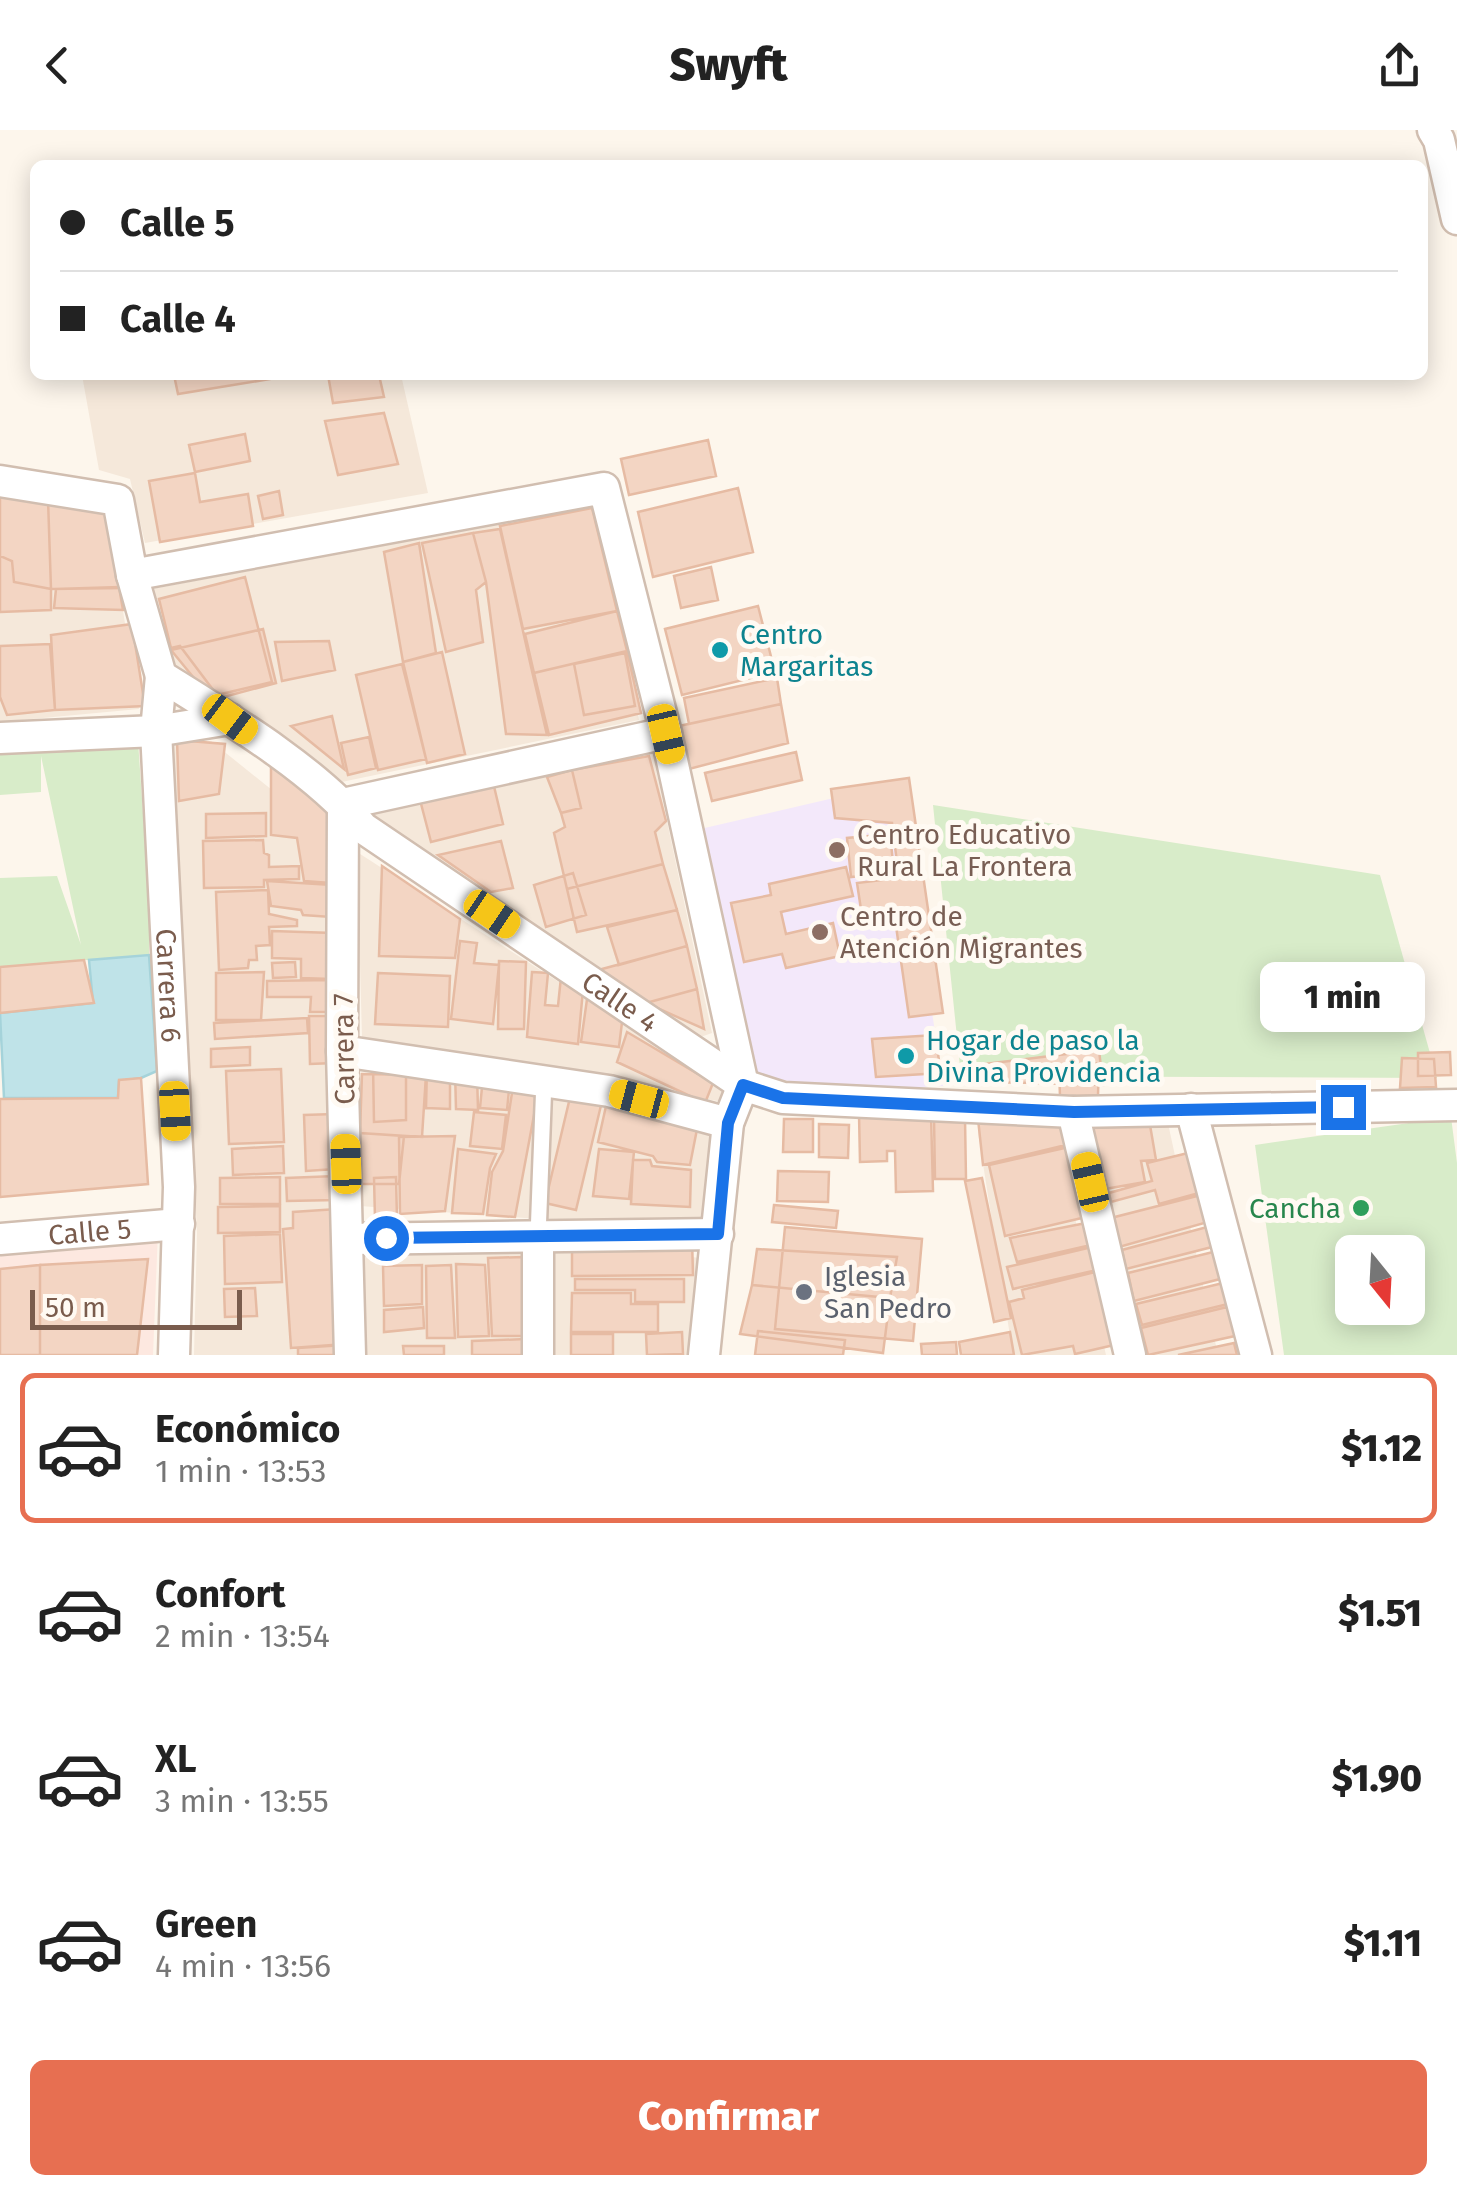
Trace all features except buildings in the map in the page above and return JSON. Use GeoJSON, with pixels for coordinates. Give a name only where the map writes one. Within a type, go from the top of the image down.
{"type":"FeatureCollection","features":[{"type":"Feature","properties":{"kind":"street"},"geometry":{"type":"LineString","coordinates":[[1433,130],[1439,140],[1457,218]]}},
{"type":"Feature","properties":{"kind":"street"},"geometry":{"type":"LineString","coordinates":[[0,481],[118,500],[132,574],[161,676]]}},
{"type":"Feature","properties":{"kind":"street"},"geometry":{"type":"LineString","coordinates":[[132,574],[604,488],[666,734],[743,1085],[728,1123],[704,1355]]}},
{"type":"Feature","properties":{"kind":"street","name":"Calle 4"},"geometry":{"type":"LineString","coordinates":[[161,676],[230,719],[343,804],[363,828],[743,1085],[783,1098],[1074,1112],[1457,1105]]}},
{"type":"Feature","properties":{"kind":"street","name":"Carrera 6"},"geometry":{"type":"LineString","coordinates":[[161,676],[156,731],[179,1224],[174,1355]]}},
{"type":"Feature","properties":{"kind":"street"},"geometry":{"type":"LineString","coordinates":[[0,738],[156,731],[230,719]]}},
{"type":"Feature","properties":{"kind":"street"},"geometry":{"type":"LineString","coordinates":[[343,804],[666,734]]}},
{"type":"Feature","properties":{"kind":"street","name":"Carrera 7"},"geometry":{"type":"LineString","coordinates":[[343,804],[342,1051],[350,1355]]}},
{"type":"Feature","properties":{"kind":"street"},"geometry":{"type":"LineString","coordinates":[[342,1051],[609,1091],[728,1123]]}},
{"type":"Feature","properties":{"kind":"street"},"geometry":{"type":"LineString","coordinates":[[1191,1109],[1256,1355]]}},
{"type":"Feature","properties":{"kind":"street"},"geometry":{"type":"LineString","coordinates":[[1074,1112],[1130,1355]]}},
{"type":"Feature","properties":{"kind":"street","name":"Calle 5"},"geometry":{"type":"LineString","coordinates":[[0,1239],[179,1224]]}},
{"type":"Feature","properties":{"kind":"street"},"geometry":{"type":"LineString","coordinates":[[348,1239],[718,1234]]}},
{"type":"Feature","properties":{"kind":"street"},"geometry":{"type":"LineString","coordinates":[[538,1236],[538,1355]]}},
{"type":"Feature","properties":{"kind":"lane"},"geometry":{"type":"LineString","coordinates":[[538,1236],[544,1080]]}},
{"type":"Feature","properties":{"kind":"shaded area"},"geometry":{"type":"Polygon","coordinates":[[[83,380],[402,380],[428,493],[145,543],[130,479],[99,470],[83,380]]]}},
{"type":"Feature","properties":{"kind":"shaded area"},"geometry":{"type":"Polygon","coordinates":[[[0,496],[106,507],[139,709],[0,722],[0,496]]]}},
{"type":"Feature","properties":{"kind":"shaded area"},"geometry":{"type":"Polygon","coordinates":[[[595,506],[639,720],[332,784],[169,660],[152,589],[595,506]]]}},
{"type":"Feature","properties":{"kind":"shaded area"},"geometry":{"type":"Polygon","coordinates":[[[173,741],[211,741],[329,836],[329,1355],[194,1355],[197,1233],[173,741]]]}},
{"type":"Feature","properties":{"kind":"shaded area"},"geometry":{"type":"Polygon","coordinates":[[[652,751],[712,1033],[689,1041],[362,813],[652,751]]]}},
{"type":"Feature","properties":{"kind":"shaded area","name":"Centro de Atención Migrantes"},"geometry":{"type":"Polygon","coordinates":[[[898,783],[943,1086],[839,1091],[753,1074],[696,830],[898,783]]]}},
{"type":"Feature","properties":{"kind":"shaded area"},"geometry":{"type":"Polygon","coordinates":[[[357,852],[725,1089],[723,1102],[362,1038],[357,852]]]}},
{"type":"Feature","properties":{"kind":"shaded area"},"geometry":{"type":"Polygon","coordinates":[[[360,1073],[558,1098],[710,1131],[701,1231],[360,1206],[360,1073]]]}},
{"type":"Feature","properties":{"kind":"shaded area"},"geometry":{"type":"Polygon","coordinates":[[[1166,1114],[1218,1355],[1137,1355],[1088,1131],[1166,1114]]]}},
{"type":"Feature","properties":{"kind":"shaded area"},"geometry":{"type":"Polygon","coordinates":[[[978,1132],[1056,1134],[1106,1355],[1013,1355],[978,1132]]]}},
{"type":"Feature","properties":{"kind":"shaded area"},"geometry":{"type":"Polygon","coordinates":[[[158,1231],[153,1355],[0,1355],[0,1244],[158,1231]]]}},
{"type":"Feature","properties":{"kind":"shaded area"},"geometry":{"type":"Polygon","coordinates":[[[544,1247],[703,1258],[696,1355],[546,1355],[544,1247]]]}},
{"type":"Feature","properties":{"kind":"shaded area"},"geometry":{"type":"Polygon","coordinates":[[[364,1248],[523,1253],[526,1355],[365,1355],[364,1248]]]}},
{"type":"Feature","properties":{"kind":"green space"},"geometry":{"type":"Polygon","coordinates":[[[138,741],[149,955],[0,967],[0,878],[57,876],[81,945],[41,756],[41,792],[0,795],[0,750],[138,741]]]}},
{"type":"Feature","properties":{"kind":"green space"},"geometry":{"type":"Polygon","coordinates":[[[933,805],[1380,875],[1437,1078],[961,1076],[933,805]]]}},
{"type":"Feature","properties":{"kind":"green space","name":"Cancha"},"geometry":{"type":"Polygon","coordinates":[[[1451,1117],[1457,1163],[1457,1355],[1284,1355],[1255,1145],[1451,1117]]]}},
{"type":"Feature","properties":{"kind":"water"},"geometry":{"type":"Polygon","coordinates":[[[149,955],[157,1071],[119,1081],[118,1098],[4,1098],[0,1013],[93,1003],[89,960],[149,955]]]}},
{"type":"Feature","properties":{"kind":"place","name":"Centro Margaritas"},"geometry":{"type":"Point","coordinates":[720,650]}},
{"type":"Feature","properties":{"kind":"place","name":"Centro Educativo Rural La Frontera"},"geometry":{"type":"Point","coordinates":[837,850]}},
{"type":"Feature","properties":{"kind":"place","name":"Centro de Atención Migrantes"},"geometry":{"type":"Point","coordinates":[820,932]}},
{"type":"Feature","properties":{"kind":"place","name":"Hogar de paso la Divina Providencia"},"geometry":{"type":"Point","coordinates":[906,1056]}},
{"type":"Feature","properties":{"kind":"place","name":"Cancha"},"geometry":{"type":"Point","coordinates":[1361,1208]}},
{"type":"Feature","properties":{"kind":"place","name":"Iglesia San Pedro"},"geometry":{"type":"Point","coordinates":[804,1292]}},
{"type":"Feature","properties":{"kind":"route"},"geometry":{"type":"LineString","coordinates":[[386,1238],[718,1234],[728,1123],[743,1085],[783,1098],[1074,1112],[1343,1107]]}}]}
